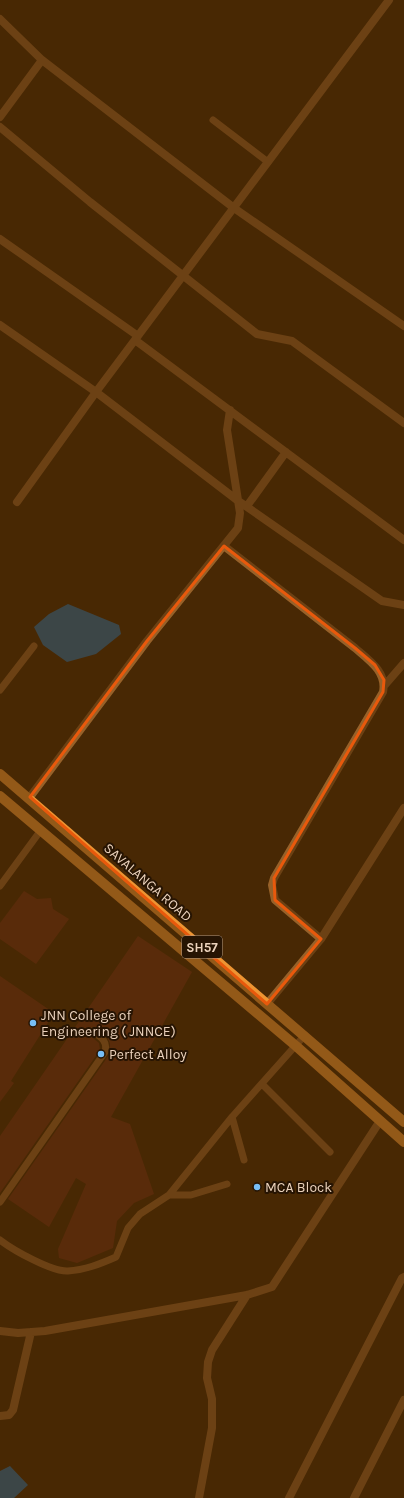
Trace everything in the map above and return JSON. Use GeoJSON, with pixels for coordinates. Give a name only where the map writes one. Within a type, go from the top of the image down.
{"type":"FeatureCollection","features":[{"type":"Feature","properties":{"kind":"main road","name":"SAVALANGA ROAD"},"geometry":{"type":"LineString","coordinates":[[0,774],[30,797],[404,1122]]}},
{"type":"Feature","properties":{"kind":"main road","name":"SAVALANGA ROAD"},"geometry":{"type":"LineString","coordinates":[[0,796],[296,1046],[404,1142]]}},
{"type":"Feature","properties":{"kind":"street"},"geometry":{"type":"LineString","coordinates":[[17,502],[96,392],[389,0]]}},
{"type":"Feature","properties":{"kind":"street"},"geometry":{"type":"LineString","coordinates":[[0,19],[42,60],[234,208],[404,326]]}},
{"type":"Feature","properties":{"kind":"street"},"geometry":{"type":"LineString","coordinates":[[0,117],[42,60]]}},
{"type":"Feature","properties":{"kind":"street"},"geometry":{"type":"LineString","coordinates":[[0,127],[90,202],[257,334],[292,341],[404,422]]}},
{"type":"Feature","properties":{"kind":"street"},"geometry":{"type":"LineString","coordinates":[[0,239],[137,338],[230,410],[404,540]]}},
{"type":"Feature","properties":{"kind":"street"},"geometry":{"type":"LineString","coordinates":[[0,325],[96,392],[237,500],[382,601],[404,605]]}},
{"type":"Feature","properties":{"kind":"street"},"geometry":{"type":"LineString","coordinates":[[30,797],[147,641],[238,528],[240,514],[227,430],[230,410]]}},
{"type":"Feature","properties":{"kind":"street"},"geometry":{"type":"LineString","coordinates":[[247,506],[286,452]]}},
{"type":"Feature","properties":{"kind":"street"},"geometry":{"type":"LineString","coordinates":[[224,546],[355,648],[380,672],[384,686],[383,692],[274,878],[272,886],[275,900],[321,939]]}},
{"type":"Feature","properties":{"kind":"street"},"geometry":{"type":"LineString","coordinates":[[384,686],[404,663]]}},
{"type":"Feature","properties":{"kind":"street"},"geometry":{"type":"LineString","coordinates":[[267,1004],[321,939],[404,808]]}},
{"type":"Feature","properties":{"kind":"street"},"geometry":{"type":"LineString","coordinates":[[0,1331],[18,1333],[31,1332],[247,1295],[272,1287],[380,1121]]}},
{"type":"Feature","properties":{"kind":"street"},"geometry":{"type":"LineString","coordinates":[[291,1497],[402,1278],[404,1277]]}},
{"type":"Feature","properties":{"kind":"street"},"geometry":{"type":"LineString","coordinates":[[199,1498],[212,1428],[212,1399],[207,1378],[208,1362],[212,1350],[247,1295]]}},
{"type":"Feature","properties":{"kind":"street"},"geometry":{"type":"LineString","coordinates":[[0,1416],[9,1415],[13,1410],[31,1332]]}},
{"type":"Feature","properties":{"kind":"street"},"geometry":{"type":"LineString","coordinates":[[354,1498],[404,1400]]}},
{"type":"Feature","properties":{"kind":"lane"},"geometry":{"type":"LineString","coordinates":[[213,120],[268,162]]}},
{"type":"Feature","properties":{"kind":"lane"},"geometry":{"type":"LineString","coordinates":[[0,690],[34,646]]}},
{"type":"Feature","properties":{"kind":"lane"},"geometry":{"type":"LineString","coordinates":[[0,886],[41,830]]}},
{"type":"Feature","properties":{"kind":"lane"},"geometry":{"type":"LineString","coordinates":[[0,1202],[105,1052],[105,1040],[92,1030]]}},
{"type":"Feature","properties":{"kind":"lane"},"geometry":{"type":"LineString","coordinates":[[0,1240],[32,1260],[66,1272],[93,1267],[116,1257],[128,1228],[140,1214],[170,1195],[232,1117],[305,1035]]}},
{"type":"Feature","properties":{"kind":"lane"},"geometry":{"type":"LineString","coordinates":[[262,1084],[330,1152]]}},
{"type":"Feature","properties":{"kind":"lane"},"geometry":{"type":"LineString","coordinates":[[232,1117],[244,1160]]}},
{"type":"Feature","properties":{"kind":"lane"},"geometry":{"type":"LineString","coordinates":[[170,1195],[191,1195],[227,1184]]}},
{"type":"Feature","properties":{"kind":"highlighted area"},"geometry":{"type":"Polygon","coordinates":[[[224,546],[355,648],[375,665],[384,680],[383,692],[274,878],[275,900],[321,939],[267,1004],[30,797],[147,641],[224,546]]]}},
{"type":"Feature","properties":{"kind":"water"},"geometry":{"type":"Polygon","coordinates":[[[68,604],[119,625],[121,634],[96,654],[67,662],[43,645],[34,627],[49,614],[68,604]]]}},
{"type":"Feature","properties":{"kind":"water"},"geometry":{"type":"Polygon","coordinates":[[[10,1466],[28,1485],[14,1498],[0,1498],[0,1471],[10,1466]]]}},
{"type":"Feature","properties":{"kind":"building"},"geometry":{"type":"Polygon","coordinates":[[[24,891],[37,899],[51,898],[53,909],[69,919],[36,964],[0,939],[0,923],[24,891]]]}},
{"type":"Feature","properties":{"kind":"building","name":"Perfect Alloy"},"geometry":{"type":"Polygon","coordinates":[[[138,936],[192,972],[111,1117],[130,1124],[154,1194],[134,1203],[117,1221],[113,1248],[77,1263],[59,1258],[58,1249],[86,1184],[76,1178],[49,1227],[8,1199],[109,1055],[110,1044],[107,1036],[94,1027],[88,1028],[88,1034],[99,1043],[100,1050],[0,1193],[0,1136],[138,936]]]}},
{"type":"Feature","properties":{"kind":"building"},"geometry":{"type":"Polygon","coordinates":[[[0,976],[54,1013],[11,1081],[14,1083],[0,1102],[0,976]]]}},
{"type":"Feature","properties":{"kind":"place","name":"JNN College of Engineering ( JNNCE)"},"geometry":{"type":"Point","coordinates":[33,1023]}},
{"type":"Feature","properties":{"kind":"place","name":"Perfect Alloy"},"geometry":{"type":"Point","coordinates":[101,1054]}},
{"type":"Feature","properties":{"kind":"place","name":"MCA Block"},"geometry":{"type":"Point","coordinates":[257,1187]}}]}
